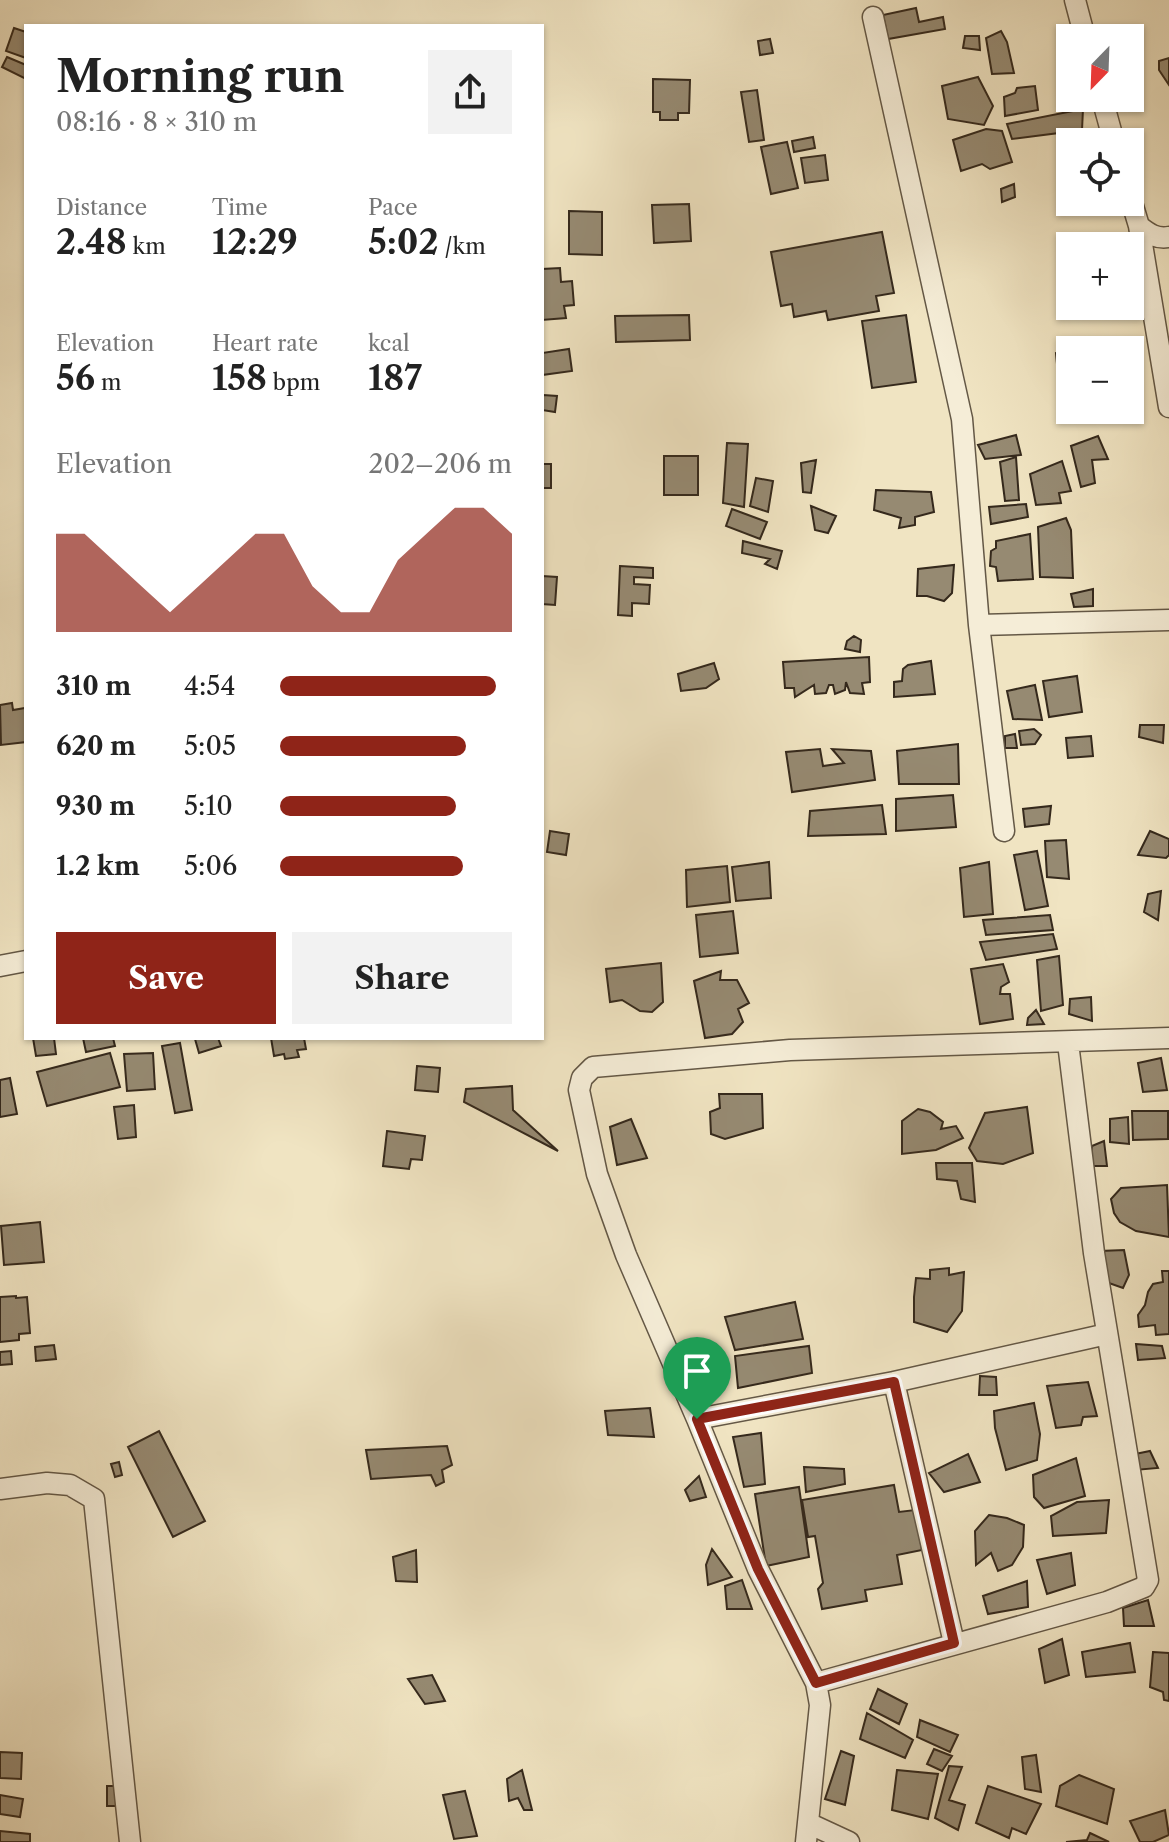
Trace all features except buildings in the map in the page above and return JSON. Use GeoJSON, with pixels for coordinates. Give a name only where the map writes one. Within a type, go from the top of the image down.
{"type":"FeatureCollection","features":[{"type":"Feature","properties":{"kind":"street"},"geometry":{"type":"LineString","coordinates":[[1075,0],[1081,24]]}},
{"type":"Feature","properties":{"kind":"street"},"geometry":{"type":"LineString","coordinates":[[873,17],[962,419],[979,625],[1004,831]]}},
{"type":"Feature","properties":{"kind":"street"},"geometry":{"type":"LineString","coordinates":[[1136,216],[1169,407]]}},
{"type":"Feature","properties":{"kind":"street"},"geometry":{"type":"LineString","coordinates":[[1139,226],[1160,238],[1169,237]]}},
{"type":"Feature","properties":{"kind":"street"},"geometry":{"type":"LineString","coordinates":[[979,625],[1169,620]]}},
{"type":"Feature","properties":{"kind":"street"},"geometry":{"type":"LineString","coordinates":[[0,966],[24,961]]}},
{"type":"Feature","properties":{"kind":"street"},"geometry":{"type":"LineString","coordinates":[[849,1842],[807,1832],[820,1705],[816,1683],[758,1569],[626,1255],[597,1174],[579,1090],[587,1072],[593,1067],[790,1050],[1169,1038]]}},
{"type":"Feature","properties":{"kind":"street"},"geometry":{"type":"LineString","coordinates":[[816,1683],[1107,1602],[1144,1587],[1148,1580],[1094,1253],[1068,1043]]}},
{"type":"Feature","properties":{"kind":"street"},"geometry":{"type":"LineString","coordinates":[[697,1419],[894,1382],[1107,1334]]}},
{"type":"Feature","properties":{"kind":"street"},"geometry":{"type":"LineString","coordinates":[[894,1382],[954,1643]]}},
{"type":"Feature","properties":{"kind":"street"},"geometry":{"type":"LineString","coordinates":[[0,1489],[47,1483],[70,1485],[94,1499],[130,1842]]}},
{"type":"Feature","properties":{"kind":"route"},"geometry":{"type":"LineString","coordinates":[[894,1382],[954,1643],[816,1683],[758,1569],[697,1419],[894,1382]]}}]}
